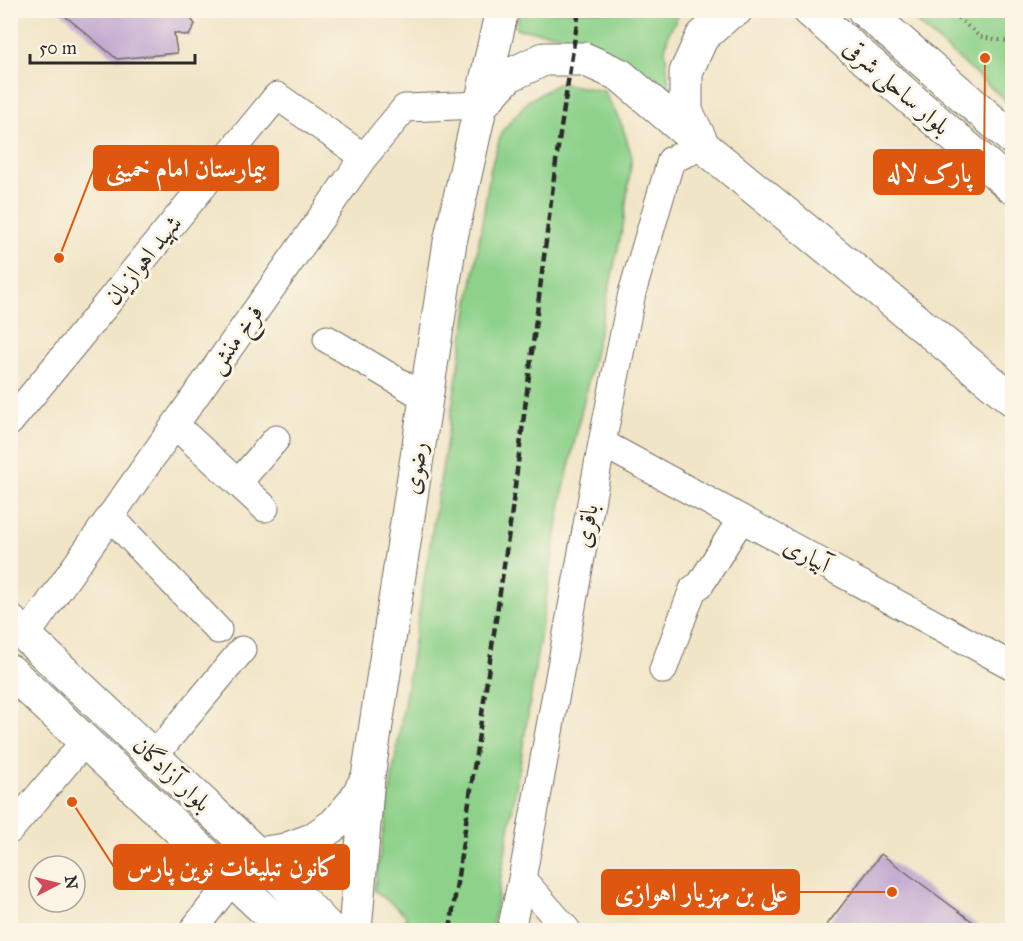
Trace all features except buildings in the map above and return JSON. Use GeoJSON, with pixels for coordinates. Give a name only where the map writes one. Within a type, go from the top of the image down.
{"type":"FeatureCollection","features":[{"type":"Feature","properties":{"kind":"main road","name":"رضوی"},"geometry":{"type":"LineString","coordinates":[[355,930],[368,777],[450,242],[502,10]]}},
{"type":"Feature","properties":{"kind":"main road"},"geometry":{"type":"LineString","coordinates":[[703,146],[686,111],[686,72],[702,37],[730,12],[736,10]]}},
{"type":"Feature","properties":{"kind":"main road","name":"بلوار ساحلی شرقی"},"geometry":{"type":"LineString","coordinates":[[809,10],[1012,187]]}},
{"type":"Feature","properties":{"kind":"main road","name":"بلوار ساحلی شرقی"},"geometry":{"type":"LineString","coordinates":[[864,10],[1012,138]]}},
{"type":"Feature","properties":{"kind":"main road"},"geometry":{"type":"LineString","coordinates":[[481,105],[508,76],[544,60],[584,59],[620,75],[703,146],[1012,399]]}},
{"type":"Feature","properties":{"kind":"main road","name":"بلوار آزادگان"},"geometry":{"type":"LineString","coordinates":[[18,628],[257,854],[330,930]]}},
{"type":"Feature","properties":{"kind":"main road","name":"بلوار آزادگان"},"geometry":{"type":"LineString","coordinates":[[10,671],[286,930]]}},
{"type":"Feature","properties":{"kind":"main road"},"geometry":{"type":"LineString","coordinates":[[257,854],[285,850],[312,840],[342,817],[354,802],[368,777]]}},
{"type":"Feature","properties":{"kind":"street","name":"شهید اهوازیان"},"geometry":{"type":"LineString","coordinates":[[10,422],[277,96],[364,157]]}},
{"type":"Feature","properties":{"kind":"street","name":"فرخ منش"},"geometry":{"type":"LineString","coordinates":[[18,628],[110,516],[364,157],[405,108],[481,105]]}},
{"type":"Feature","properties":{"kind":"street","name":"باقری"},"geometry":{"type":"LineString","coordinates":[[511,930],[632,293],[671,160],[703,146]]}},
{"type":"Feature","properties":{"kind":"street"},"geometry":{"type":"LineString","coordinates":[[327,339],[426,398]]}},
{"type":"Feature","properties":{"kind":"street"},"geometry":{"type":"LineString","coordinates":[[175,425],[265,508]]}},
{"type":"Feature","properties":{"kind":"street"},"geometry":{"type":"LineString","coordinates":[[238,483],[276,440]]}},
{"type":"Feature","properties":{"kind":"street","name":"آبیاری"},"geometry":{"type":"LineString","coordinates":[[602,443],[1012,666]]}},
{"type":"Feature","properties":{"kind":"street"},"geometry":{"type":"LineString","coordinates":[[110,516],[218,630]]}},
{"type":"Feature","properties":{"kind":"street"},"geometry":{"type":"LineString","coordinates":[[663,670],[693,589],[700,585],[741,519]]}},
{"type":"Feature","properties":{"kind":"street"},"geometry":{"type":"LineString","coordinates":[[153,756],[242,650]]}},
{"type":"Feature","properties":{"kind":"street"},"geometry":{"type":"LineString","coordinates":[[10,830],[85,741]]}},
{"type":"Feature","properties":{"kind":"street"},"geometry":{"type":"LineString","coordinates":[[522,879],[567,930]]}},
{"type":"Feature","properties":{"kind":"street"},"geometry":{"type":"LineString","coordinates":[[193,930],[232,880]]}},
{"type":"Feature","properties":{"kind":"path"},"geometry":{"type":"LineString","coordinates":[[949,10],[980,37],[1012,42]]}},
{"type":"Feature","properties":{"kind":"green space"},"geometry":{"type":"Polygon","coordinates":[[[520,11],[683,11],[669,32],[665,50],[671,101],[604,48],[554,34],[516,29],[520,11]]]}},
{"type":"Feature","properties":{"kind":"green space"},"geometry":{"type":"Polygon","coordinates":[[[904,11],[1012,11],[1012,106],[904,11]]]}},
{"type":"Feature","properties":{"kind":"green space"},"geometry":{"type":"Polygon","coordinates":[[[559,83],[604,91],[622,125],[632,157],[623,226],[561,502],[492,930],[404,930],[406,915],[374,890],[491,167],[502,131],[528,101],[559,83]]]}},
{"type":"Feature","properties":{"kind":"railway"},"geometry":{"type":"LineString","coordinates":[[450,930],[511,518],[557,154],[579,10]]}},
{"type":"Feature","properties":{"kind":"place","name":"پارک لاله"},"geometry":{"type":"Point","coordinates":[985,58]}},
{"type":"Feature","properties":{"kind":"place","name":"بیمارستان امام خمینی"},"geometry":{"type":"Point","coordinates":[59,258]}},
{"type":"Feature","properties":{"kind":"place","name":"کانون تبلیغات نوین پارس"},"geometry":{"type":"Point","coordinates":[72,802]}},
{"type":"Feature","properties":{"kind":"place","name":"علی بن مهزیار اهوازی"},"geometry":{"type":"Point","coordinates":[892,892]}}]}
